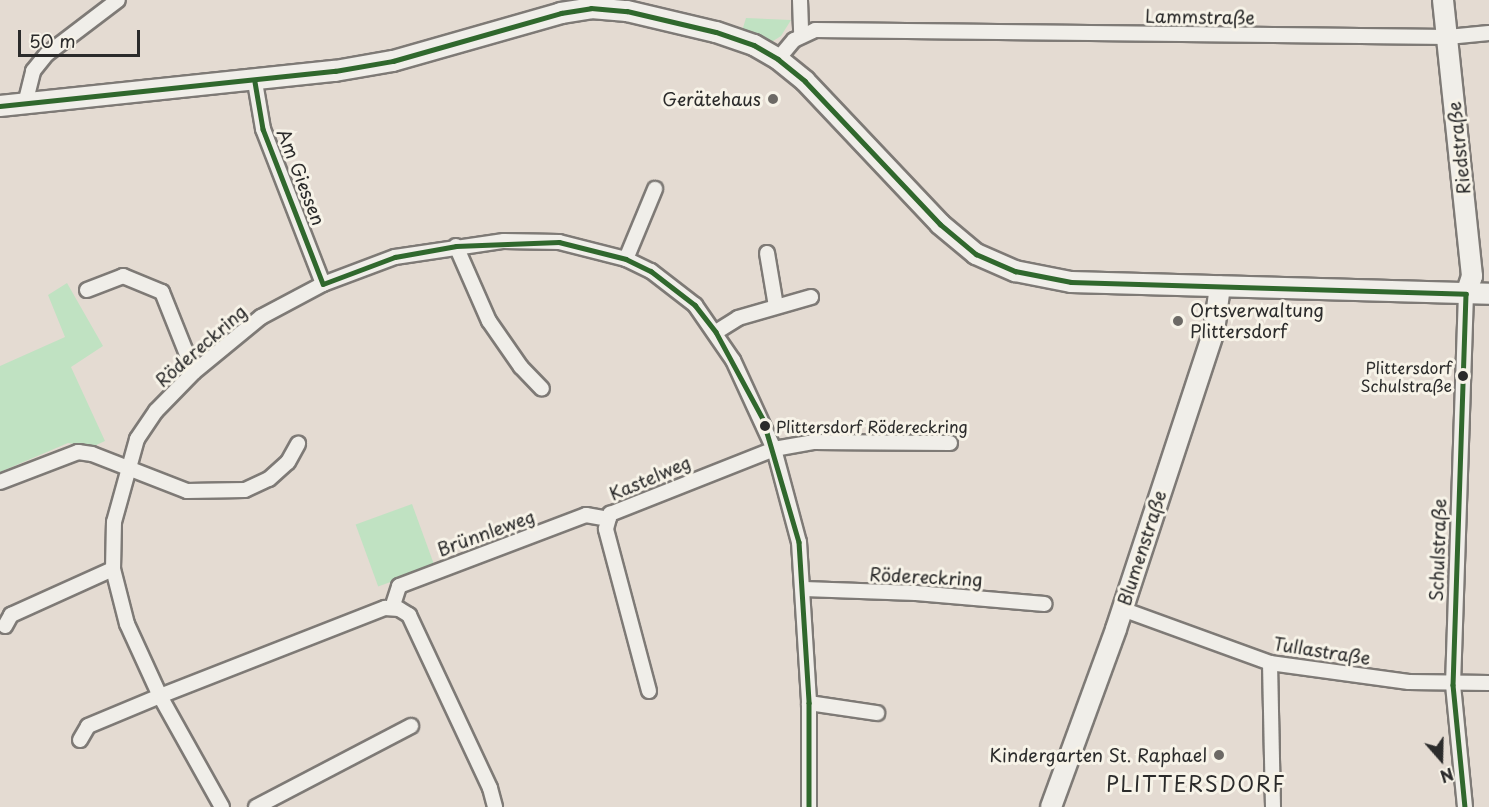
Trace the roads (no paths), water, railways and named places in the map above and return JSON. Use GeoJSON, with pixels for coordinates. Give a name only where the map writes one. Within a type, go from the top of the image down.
{"type":"FeatureCollection","features":[{"type":"Feature","properties":{"kind":"main road","name":"Riedstraße"},"geometry":{"type":"LineString","coordinates":[[1443,0],[1472,276],[1466,294]]}},
{"type":"Feature","properties":{"kind":"main road"},"geometry":{"type":"LineString","coordinates":[[0,106],[255,82],[393,61],[591,8],[650,15],[716,32],[754,45],[778,59],[805,81],[940,224],[976,254],[1015,271],[1071,282],[1489,294]]}},
{"type":"Feature","properties":{"kind":"main road","name":"Blumenstraße"},"geometry":{"type":"LineString","coordinates":[[1051,807],[1122,609],[1214,331],[1220,286]]}},
{"type":"Feature","properties":{"kind":"street"},"geometry":{"type":"LineString","coordinates":[[25,104],[33,71],[47,54],[118,0]]}},
{"type":"Feature","properties":{"kind":"street"},"geometry":{"type":"LineString","coordinates":[[778,59],[801,36],[800,0]]}},
{"type":"Feature","properties":{"kind":"street","name":"Lammstraße"},"geometry":{"type":"LineString","coordinates":[[801,36],[814,30],[1448,37],[1489,33]]}},
{"type":"Feature","properties":{"kind":"street","name":"Am Giessen"},"geometry":{"type":"LineString","coordinates":[[255,82],[263,129],[323,284]]}},
{"type":"Feature","properties":{"kind":"street"},"geometry":{"type":"LineString","coordinates":[[626,259],[655,189]]}},
{"type":"Feature","properties":{"kind":"street","name":"Rödereckring"},"geometry":{"type":"LineString","coordinates":[[222,807],[160,696],[127,624],[113,569],[114,522],[136,439],[156,411],[194,372],[261,317],[323,284],[395,257],[456,246],[559,242],[626,259],[670,284],[695,305],[716,332],[774,449],[799,542],[804,589],[809,704],[809,807]]}},
{"type":"Feature","properties":{"kind":"street"},"geometry":{"type":"LineString","coordinates":[[456,246],[489,321],[521,367],[542,389]]}},
{"type":"Feature","properties":{"kind":"street"},"geometry":{"type":"LineString","coordinates":[[767,253],[776,306]]}},
{"type":"Feature","properties":{"kind":"street"},"geometry":{"type":"LineString","coordinates":[[87,290],[123,276],[162,292],[194,372]]}},
{"type":"Feature","properties":{"kind":"street","name":"Schulstraße"},"geometry":{"type":"LineString","coordinates":[[1465,807],[1453,685],[1466,294]]}},
{"type":"Feature","properties":{"kind":"street"},"geometry":{"type":"LineString","coordinates":[[716,332],[738,318],[811,297]]}},
{"type":"Feature","properties":{"kind":"street"},"geometry":{"type":"LineString","coordinates":[[774,449],[814,442],[950,443]]}},
{"type":"Feature","properties":{"kind":"street"},"geometry":{"type":"LineString","coordinates":[[0,482],[78,452],[187,491],[244,490],[269,479],[288,462],[298,444]]}},
{"type":"Feature","properties":{"kind":"street","name":"Kastelweg"},"geometry":{"type":"LineString","coordinates":[[649,691],[606,529],[609,519],[621,507],[774,449]]}},
{"type":"Feature","properties":{"kind":"street","name":"Brünnleweg"},"geometry":{"type":"LineString","coordinates":[[392,608],[399,586],[586,515],[609,519]]}},
{"type":"Feature","properties":{"kind":"street"},"geometry":{"type":"LineString","coordinates":[[5,627],[11,615],[113,569]]}},
{"type":"Feature","properties":{"kind":"street","name":"Rödereckring"},"geometry":{"type":"LineString","coordinates":[[804,589],[1045,604]]}},
{"type":"Feature","properties":{"kind":"street"},"geometry":{"type":"LineString","coordinates":[[80,740],[88,726],[160,696],[392,608],[409,615],[490,788],[495,807]]}},
{"type":"Feature","properties":{"kind":"street","name":"Tullastraße"},"geometry":{"type":"LineString","coordinates":[[1122,609],[1270,663],[1453,685],[1489,684]]}},
{"type":"Feature","properties":{"kind":"street"},"geometry":{"type":"LineString","coordinates":[[1270,663],[1274,807]]}},
{"type":"Feature","properties":{"kind":"street"},"geometry":{"type":"LineString","coordinates":[[809,704],[877,713]]}},
{"type":"Feature","properties":{"kind":"street"},"geometry":{"type":"LineString","coordinates":[[256,807],[411,726]]}},
{"type":"Feature","properties":{"kind":"place","name":"Gerätehaus"},"geometry":{"type":"Point","coordinates":[773,99]}},
{"type":"Feature","properties":{"kind":"place","name":"Ortsverwaltung Plittersdorf"},"geometry":{"type":"Point","coordinates":[1178,321]}},
{"type":"Feature","properties":{"kind":"place","name":"Plittersdorf Schulstraße"},"geometry":{"type":"Point","coordinates":[1463,376]}},
{"type":"Feature","properties":{"kind":"place","name":"Plittersdorf Rödereckring"},"geometry":{"type":"Point","coordinates":[765,426]}},
{"type":"Feature","properties":{"kind":"place","name":"Kindergarten St. Raphael"},"geometry":{"type":"Point","coordinates":[1219,755]}},
{"type":"Feature","properties":{"kind":"district","name":"PLITTERSDORF"},"geometry":{"type":"Point","coordinates":[1196,783]}}]}
